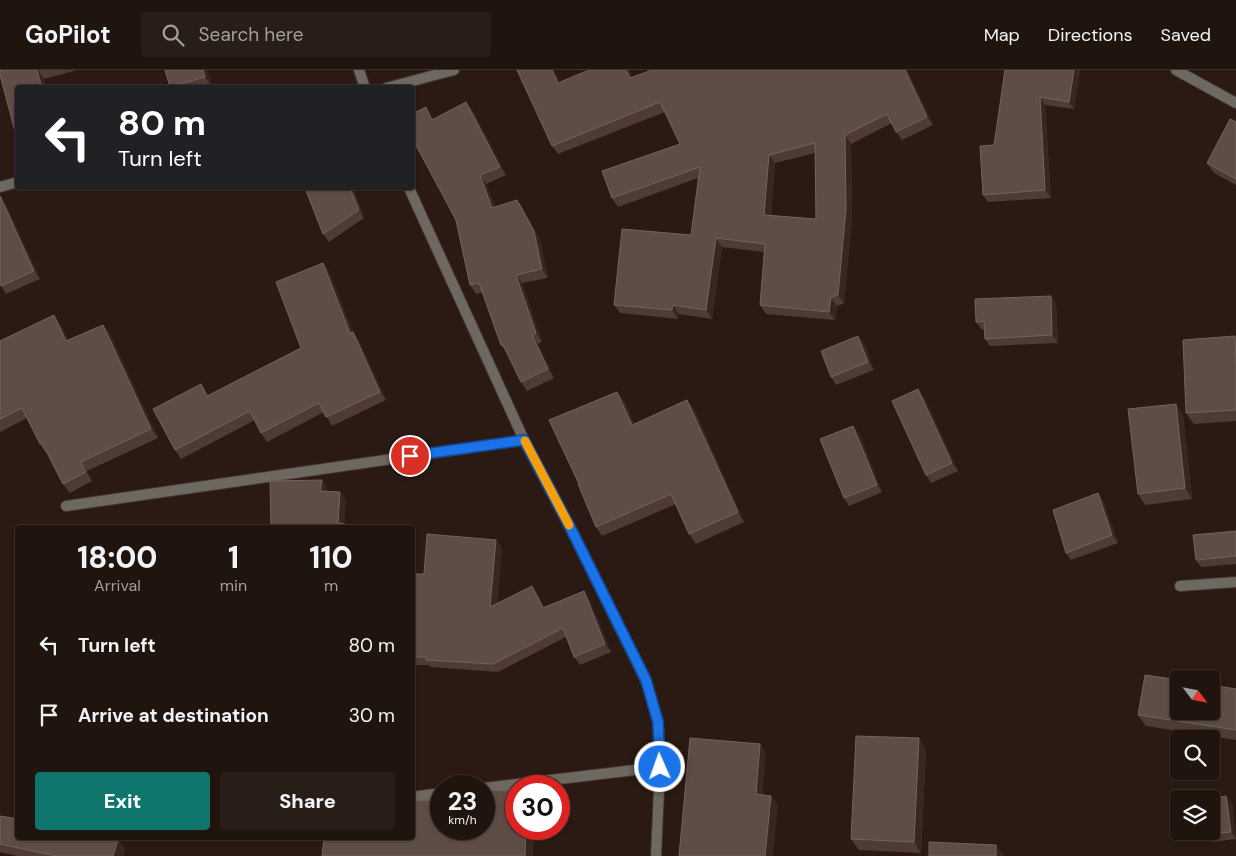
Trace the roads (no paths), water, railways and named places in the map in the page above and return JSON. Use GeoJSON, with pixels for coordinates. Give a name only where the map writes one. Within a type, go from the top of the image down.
{"type":"FeatureCollection","features":[{"type":"Feature","properties":{"kind":"street"},"geometry":{"type":"LineString","coordinates":[[359,70],[364,85]]}},
{"type":"Feature","properties":{"kind":"street"},"geometry":{"type":"LineString","coordinates":[[397,85],[454,70]]}},
{"type":"Feature","properties":{"kind":"street"},"geometry":{"type":"LineString","coordinates":[[1176,70],[1236,103]]}},
{"type":"Feature","properties":{"kind":"street"},"geometry":{"type":"LineString","coordinates":[[0,186],[15,183]]}},
{"type":"Feature","properties":{"kind":"street"},"geometry":{"type":"LineString","coordinates":[[411,190],[524,440],[572,531],[646,680],[658,722],[660,767],[656,856]]}},
{"type":"Feature","properties":{"kind":"street"},"geometry":{"type":"LineString","coordinates":[[66,506],[524,440]]}},
{"type":"Feature","properties":{"kind":"street"},"geometry":{"type":"LineString","coordinates":[[1180,586],[1236,582]]}},
{"type":"Feature","properties":{"kind":"street"},"geometry":{"type":"LineString","coordinates":[[495,787],[660,767]]}},
{"type":"Feature","properties":{"kind":"street"},"geometry":{"type":"LineString","coordinates":[[415,797],[430,795]]}}]}
